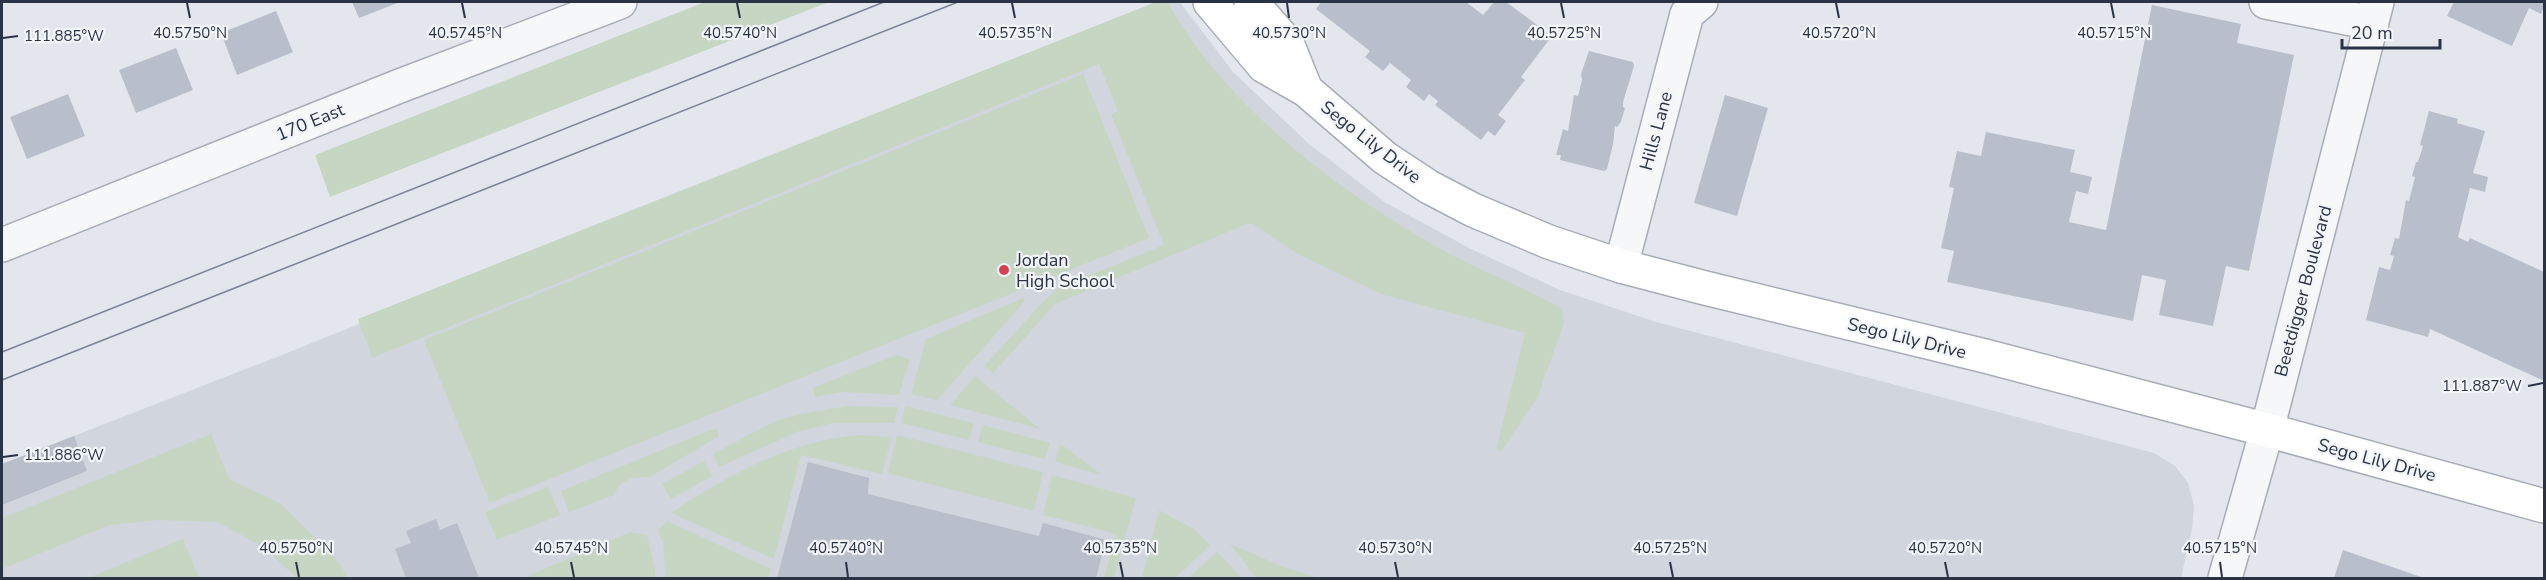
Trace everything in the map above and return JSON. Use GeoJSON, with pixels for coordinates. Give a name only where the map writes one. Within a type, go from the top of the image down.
{"type":"FeatureCollection","features":[{"type":"Feature","properties":{"kind":"main road","name":"Sego Lily Drive"},"geometry":{"type":"LineString","coordinates":[[1210,2],[1264,66],[1306,90],[1385,158],[1429,187],[1473,210],[1549,242],[1621,266],[2267,430],[2544,506]]}},
{"type":"Feature","properties":{"kind":"main road","name":"Sego Lily Drive"},"geometry":{"type":"LineString","coordinates":[[1251,2],[1287,43],[1306,90]]}},
{"type":"Feature","properties":{"kind":"street","name":"170 East"},"geometry":{"type":"LineString","coordinates":[[2,245],[397,87],[620,2]]}},
{"type":"Feature","properties":{"kind":"street","name":"Hills Lane"},"geometry":{"type":"LineString","coordinates":[[1621,266],[1687,14],[1701,2]]}},
{"type":"Feature","properties":{"kind":"street"},"geometry":{"type":"LineString","coordinates":[[2266,2],[2375,12]]}},
{"type":"Feature","properties":{"kind":"street","name":"Beetdigger Boulevard"},"geometry":{"type":"LineString","coordinates":[[2224,579],[2267,430],[2375,12]]}},
{"type":"Feature","properties":{"kind":"shaded area","name":"Jordan High School"},"geometry":{"type":"Polygon","coordinates":[[[1159,2],[1180,2],[1233,72],[1309,144],[1386,203],[1471,249],[1560,290],[1656,322],[2154,453],[2175,466],[2188,483],[2194,506],[2192,529],[2181,578],[2,578],[2,464],[282,355],[1159,2]]]}},
{"type":"Feature","properties":{"kind":"green space"},"geometry":{"type":"Polygon","coordinates":[[[705,2],[829,2],[330,197],[315,155],[705,2]]]}},
{"type":"Feature","properties":{"kind":"green space"},"geometry":{"type":"Polygon","coordinates":[[[1156,2],[1167,2],[1192,41],[1222,78],[1290,146],[1328,176],[1408,230],[1448,253],[1562,309],[1564,323],[1538,396],[1502,451],[1496,450],[1525,333],[1381,294],[1298,254],[1253,224],[1247,224],[1055,304],[993,373],[984,366],[1058,288],[1164,245],[1111,114],[1118,111],[1099,64],[372,358],[358,319],[1156,2]]]}},
{"type":"Feature","properties":{"kind":"green space"},"geometry":{"type":"Polygon","coordinates":[[[1083,74],[1149,238],[490,503],[424,340],[1083,74]]]}},
{"type":"Feature","properties":{"kind":"green space"},"geometry":{"type":"Polygon","coordinates":[[[1024,298],[1024,302],[937,400],[911,394],[926,339],[1024,298]]]}},
{"type":"Feature","properties":{"kind":"green space"},"geometry":{"type":"Polygon","coordinates":[[[896,355],[910,359],[899,395],[842,392],[815,397],[813,388],[896,355]]]}},
{"type":"Feature","properties":{"kind":"green space"},"geometry":{"type":"Polygon","coordinates":[[[975,376],[1040,429],[950,405],[975,376]]]}},
{"type":"Feature","properties":{"kind":"green space"},"geometry":{"type":"Polygon","coordinates":[[[847,406],[898,407],[894,423],[833,423],[799,431],[719,467],[713,454],[775,421],[847,406]]]}},
{"type":"Feature","properties":{"kind":"green space"},"geometry":{"type":"Polygon","coordinates":[[[905,406],[974,423],[969,440],[902,423],[905,406]]]}},
{"type":"Feature","properties":{"kind":"green space"},"geometry":{"type":"Polygon","coordinates":[[[983,425],[1050,443],[1045,459],[978,442],[983,425]]]}},
{"type":"Feature","properties":{"kind":"green space"},"geometry":{"type":"Polygon","coordinates":[[[716,428],[719,436],[650,477],[631,478],[619,485],[614,495],[569,512],[561,491],[716,428]]]}},
{"type":"Feature","properties":{"kind":"green space"},"geometry":{"type":"Polygon","coordinates":[[[211,434],[229,479],[281,504],[340,564],[348,578],[297,578],[262,546],[217,522],[158,520],[110,525],[2,569],[2,518],[211,434]]]}},
{"type":"Feature","properties":{"kind":"green space"},"geometry":{"type":"Polygon","coordinates":[[[861,435],[892,437],[882,474],[801,455],[774,559],[671,513],[714,486],[761,462],[810,444],[861,435]]]}},
{"type":"Feature","properties":{"kind":"green space"},"geometry":{"type":"Polygon","coordinates":[[[897,435],[1043,472],[1034,511],[888,473],[897,435]]]}},
{"type":"Feature","properties":{"kind":"green space"},"geometry":{"type":"Polygon","coordinates":[[[1060,445],[1065,447],[1102,475],[1055,462],[1060,445]]]}},
{"type":"Feature","properties":{"kind":"green space"},"geometry":{"type":"Polygon","coordinates":[[[704,461],[712,476],[671,499],[662,484],[704,461]]]}},
{"type":"Feature","properties":{"kind":"green space"},"geometry":{"type":"Polygon","coordinates":[[[1052,475],[1136,498],[1114,578],[1104,578],[1116,534],[1043,515],[1052,475]]]}},
{"type":"Feature","properties":{"kind":"green space"},"geometry":{"type":"Polygon","coordinates":[[[548,487],[560,515],[497,540],[485,512],[548,487]]]}},
{"type":"Feature","properties":{"kind":"green space"},"geometry":{"type":"Polygon","coordinates":[[[1159,510],[1195,530],[1210,545],[1175,578],[1142,578],[1159,510]]]}},
{"type":"Feature","properties":{"kind":"green space"},"geometry":{"type":"Polygon","coordinates":[[[667,521],[771,569],[768,578],[666,578],[663,543],[658,530],[667,521]]]}},
{"type":"Feature","properties":{"kind":"green space"},"geometry":{"type":"Polygon","coordinates":[[[630,532],[647,535],[655,578],[523,578],[630,532]]]}},
{"type":"Feature","properties":{"kind":"green space"},"geometry":{"type":"Polygon","coordinates":[[[183,539],[199,578],[88,578],[183,539]]]}},
{"type":"Feature","properties":{"kind":"green space"},"geometry":{"type":"Polygon","coordinates":[[[1230,544],[1281,566],[1319,578],[1256,578],[1230,544]]]}},
{"type":"Feature","properties":{"kind":"green space"},"geometry":{"type":"Polygon","coordinates":[[[1217,552],[1242,578],[1188,578],[1217,552]]]}},
{"type":"Feature","properties":{"kind":"building"},"geometry":{"type":"Polygon","coordinates":[[[352,2],[400,2],[359,18],[352,2]]]}},
{"type":"Feature","properties":{"kind":"building"},"geometry":{"type":"Polygon","coordinates":[[[1321,2],[1466,2],[1483,15],[1494,2],[1506,2],[1552,36],[1521,77],[1525,80],[1498,115],[1506,121],[1495,136],[1488,131],[1481,140],[1435,105],[1438,101],[1429,94],[1424,101],[1406,87],[1411,80],[1390,63],[1383,71],[1365,57],[1370,51],[1316,9],[1321,2]]]}},
{"type":"Feature","properties":{"kind":"building"},"geometry":{"type":"Polygon","coordinates":[[[2454,2],[2544,2],[2544,6],[2541,14],[2529,8],[2512,46],[2447,16],[2454,2]]]}},
{"type":"Feature","properties":{"kind":"building"},"geometry":{"type":"Polygon","coordinates":[[[2152,5],[2241,24],[2237,43],[2294,55],[2249,271],[2226,266],[2213,326],[2159,315],[2166,280],[2142,275],[2133,321],[1947,282],[1954,251],[1941,248],[1954,188],[1949,187],[1957,151],[1981,156],[1986,132],[2075,150],[2070,172],[2092,177],[2088,194],[2076,191],[2069,222],[2106,230],[2152,5]]]}},
{"type":"Feature","properties":{"kind":"building"},"geometry":{"type":"Polygon","coordinates":[[[276,11],[293,52],[237,75],[221,33],[276,11]]]}},
{"type":"Feature","properties":{"kind":"building"},"geometry":{"type":"Polygon","coordinates":[[[176,48],[193,90],[136,113],[119,70],[176,48]]]}},
{"type":"Feature","properties":{"kind":"building"},"geometry":{"type":"Polygon","coordinates":[[[1589,51],[1633,62],[1634,66],[1623,102],[1625,108],[1621,122],[1617,127],[1615,126],[1607,169],[1604,171],[1560,160],[1561,155],[1556,155],[1563,129],[1568,131],[1574,95],[1578,96],[1582,80],[1581,74],[1589,51]]]}},
{"type":"Feature","properties":{"kind":"building"},"geometry":{"type":"Polygon","coordinates":[[[68,94],[85,136],[27,159],[10,117],[68,94]]]}},
{"type":"Feature","properties":{"kind":"building"},"geometry":{"type":"Polygon","coordinates":[[[1725,95],[1768,108],[1737,216],[1694,203],[1725,95]]]}},
{"type":"Feature","properties":{"kind":"building"},"geometry":{"type":"Polygon","coordinates":[[[2429,111],[2458,119],[2457,123],[2485,131],[2473,173],[2488,177],[2485,192],[2470,188],[2458,237],[2468,242],[2470,238],[2544,272],[2544,381],[2430,329],[2428,337],[2366,320],[2379,267],[2390,270],[2394,256],[2390,255],[2395,238],[2399,239],[2406,200],[2409,201],[2415,177],[2412,176],[2423,146],[2420,145],[2429,111]]]}},
{"type":"Feature","properties":{"kind":"building"},"geometry":{"type":"Polygon","coordinates":[[[74,436],[87,471],[2,505],[2,464],[74,436]]]}},
{"type":"Feature","properties":{"kind":"building"},"geometry":{"type":"Polygon","coordinates":[[[808,462],[869,478],[868,494],[1039,536],[1043,523],[1106,540],[1096,578],[777,578],[808,462]]]}},
{"type":"Feature","properties":{"kind":"building"},"geometry":{"type":"Polygon","coordinates":[[[436,519],[440,530],[457,523],[479,578],[406,578],[395,549],[411,543],[406,531],[436,519]]]}},
{"type":"Feature","properties":{"kind":"building"},"geometry":{"type":"Polygon","coordinates":[[[2343,550],[2424,578],[2334,578],[2343,550]]]}},
{"type":"Feature","properties":{"kind":"tram line"},"geometry":{"type":"LineString","coordinates":[[2,352],[884,2]]}},
{"type":"Feature","properties":{"kind":"tram line"},"geometry":{"type":"LineString","coordinates":[[2,380],[958,2]]}},
{"type":"Feature","properties":{"kind":"place","name":"Jordan High School"},"geometry":{"type":"Point","coordinates":[1004,270]}}]}
